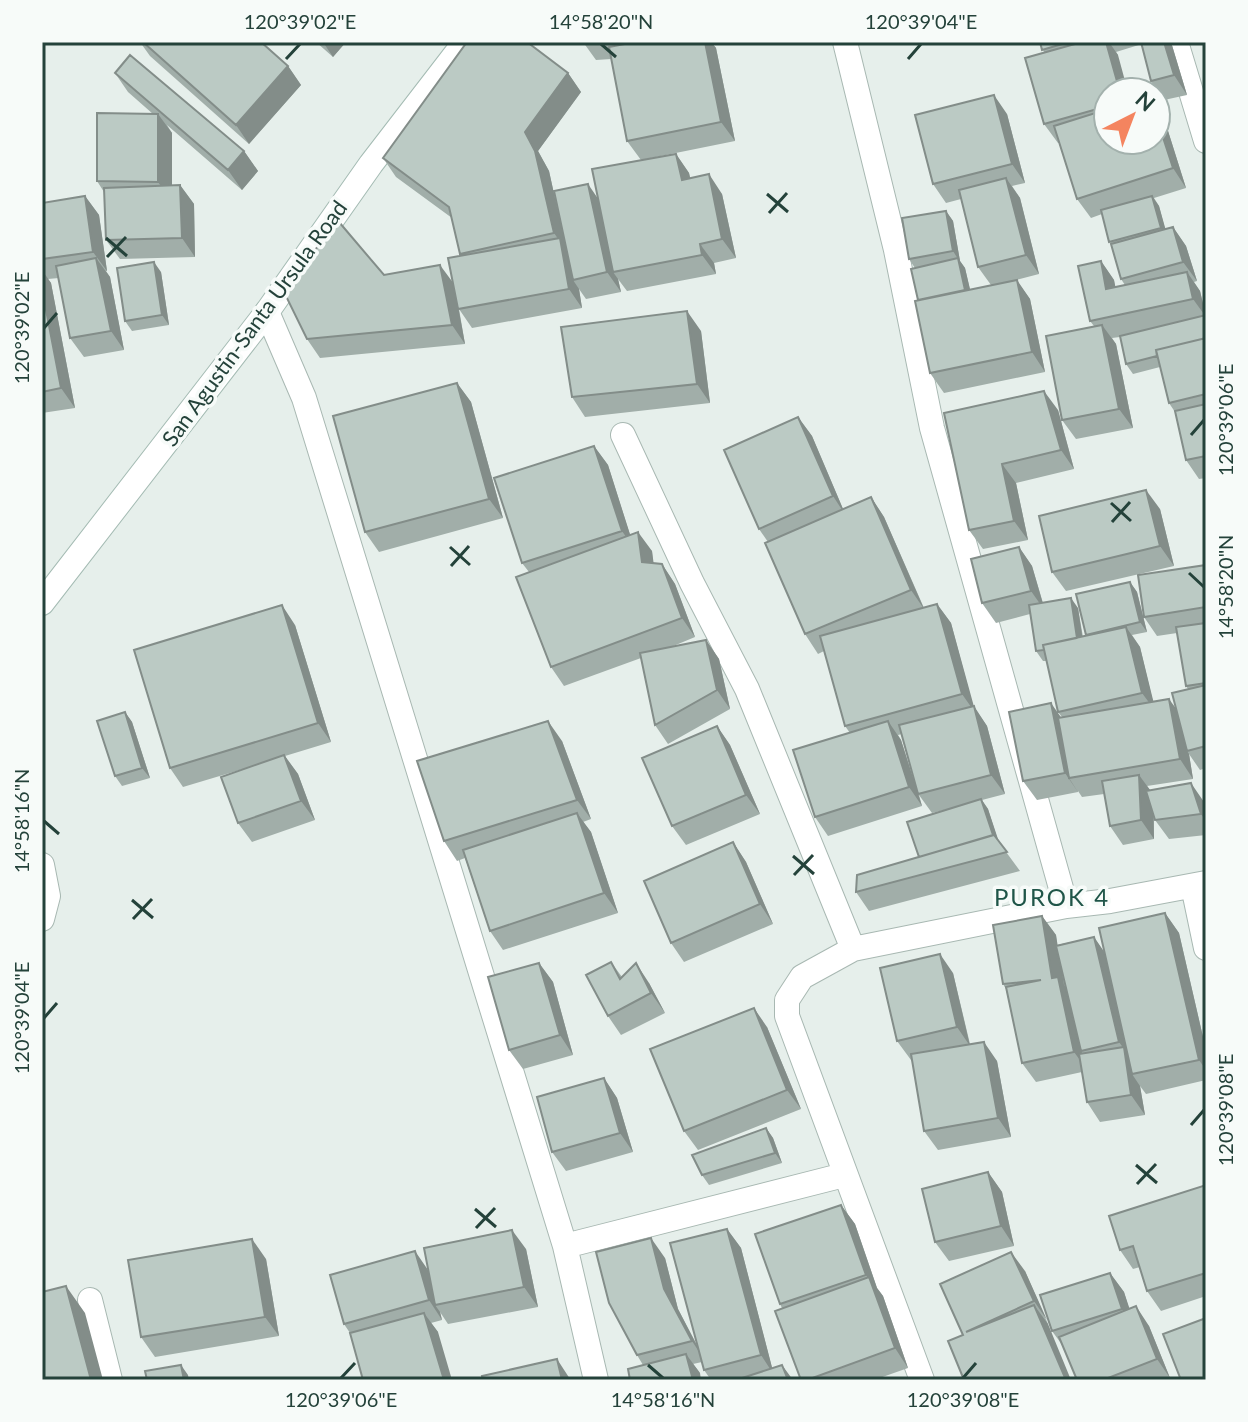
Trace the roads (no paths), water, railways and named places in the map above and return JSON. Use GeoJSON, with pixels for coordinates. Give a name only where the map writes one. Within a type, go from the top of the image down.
{"type":"FeatureCollection","features":[{"type":"Feature","properties":{"kind":"street","name":"San Agustin-Santa Ursula Road"},"geometry":{"type":"LineString","coordinates":[[42,603],[267,312],[371,164],[465,42]]}},
{"type":"Feature","properties":{"kind":"street"},"geometry":{"type":"LineString","coordinates":[[845,42],[896,250],[932,428],[1066,906]]}},
{"type":"Feature","properties":{"kind":"street"},"geometry":{"type":"LineString","coordinates":[[1176,42],[1206,141]]}},
{"type":"Feature","properties":{"kind":"street"},"geometry":{"type":"LineString","coordinates":[[267,312],[304,398],[565,1246],[596,1380]]}},
{"type":"Feature","properties":{"kind":"street"},"geometry":{"type":"LineString","coordinates":[[623,435],[692,583],[747,689],[853,949]]}},
{"type":"Feature","properties":{"kind":"street"},"geometry":{"type":"LineString","coordinates":[[42,865],[48,896],[42,919]]}},
{"type":"Feature","properties":{"kind":"street"},"geometry":{"type":"LineString","coordinates":[[922,1380],[787,1016],[787,1000],[802,977],[853,949],[1066,906],[1199,884],[1206,948]]}},
{"type":"Feature","properties":{"kind":"street"},"geometry":{"type":"LineString","coordinates":[[565,1246],[844,1175]]}},
{"type":"Feature","properties":{"kind":"street"},"geometry":{"type":"LineString","coordinates":[[90,1300],[110,1380]]}},
{"type":"Feature","properties":{"kind":"district","name":"PUROK 4"},"geometry":{"type":"Point","coordinates":[1052,896]}}]}
